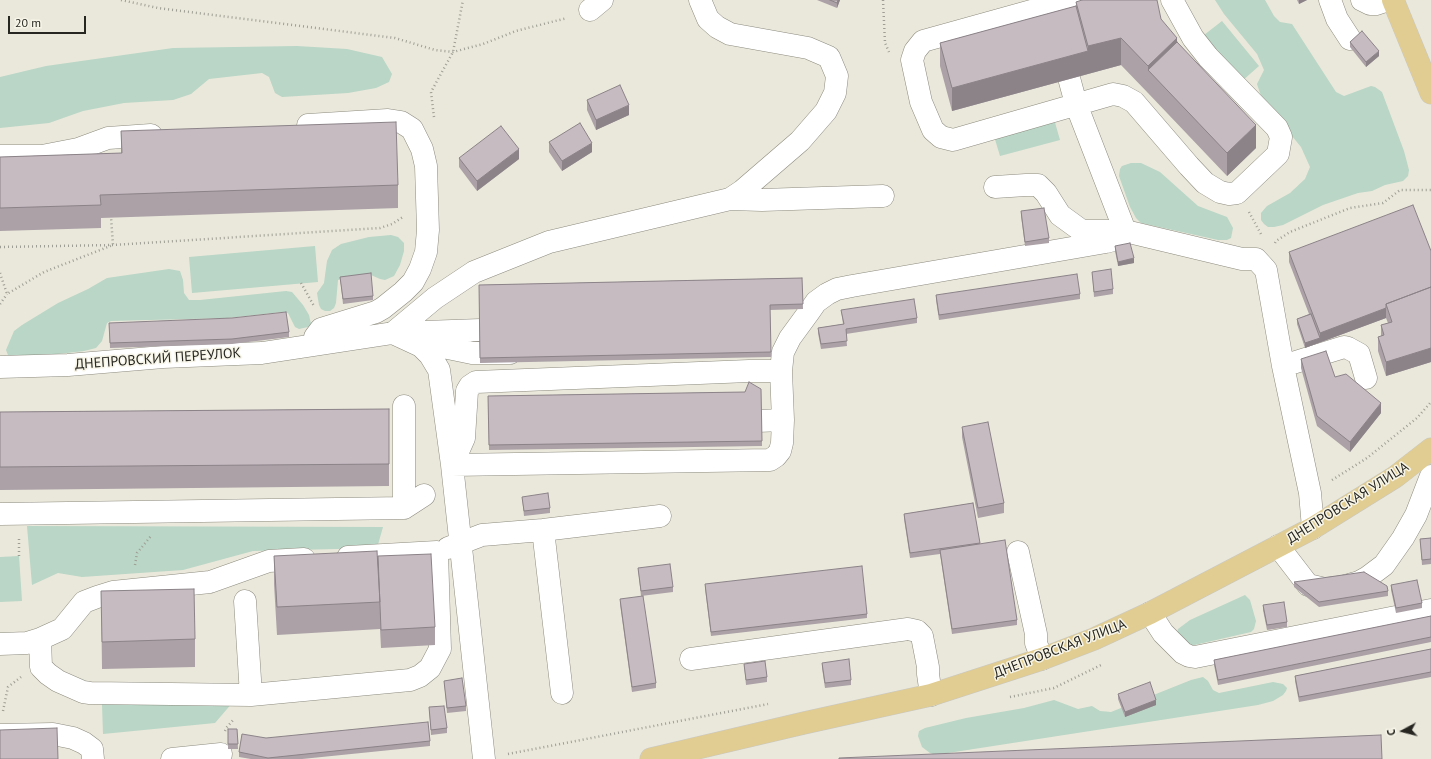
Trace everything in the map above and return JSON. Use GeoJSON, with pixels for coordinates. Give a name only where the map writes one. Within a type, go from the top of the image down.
{"type":"FeatureCollection","features":[{"type":"Feature","properties":{"kind":"main road"},"geometry":{"type":"LineString","coordinates":[[1393,0],[1431,93]]}},
{"type":"Feature","properties":{"kind":"main road","name":"ДНЕПРОВСКАЯ УЛИЦА"},"geometry":{"type":"LineString","coordinates":[[651,759],[932,695],[1042,659],[1094,639],[1150,613],[1313,528],[1396,477],[1431,450]]}},
{"type":"Feature","properties":{"kind":"street"},"geometry":{"type":"LineString","coordinates":[[700,0],[708,19],[717,27],[730,34],[808,48],[829,57],[837,76],[835,93],[826,111],[800,141],[742,191],[730,199]]}},
{"type":"Feature","properties":{"kind":"street"},"geometry":{"type":"LineString","coordinates":[[1071,0],[1052,17],[923,41],[915,51],[912,60],[921,102],[933,130],[941,137],[953,140],[1113,94],[1123,96],[1134,102],[1205,183],[1220,192],[1229,194],[1237,193],[1278,154],[1281,137],[1277,128],[1204,52],[1193,38],[1172,0]]}},
{"type":"Feature","properties":{"kind":"street"},"geometry":{"type":"LineString","coordinates":[[1330,0],[1337,19],[1350,39]]}},
{"type":"Feature","properties":{"kind":"street"},"geometry":{"type":"LineString","coordinates":[[1362,0],[1370,4],[1376,4],[1388,0]]}},
{"type":"Feature","properties":{"kind":"street"},"geometry":{"type":"LineString","coordinates":[[1069,78],[1076,104],[1125,231]]}},
{"type":"Feature","properties":{"kind":"street"},"geometry":{"type":"LineString","coordinates":[[287,126],[388,120],[400,122],[412,129],[416,134],[422,149],[426,166],[428,230],[426,252],[420,269],[413,282],[403,292],[376,312],[321,329],[315,337],[314,345]]}},
{"type":"Feature","properties":{"kind":"street"},"geometry":{"type":"LineString","coordinates":[[0,156],[42,156],[78,149],[108,138],[170,134]]}},
{"type":"Feature","properties":{"kind":"street"},"geometry":{"type":"LineString","coordinates":[[995,187],[1026,185],[1038,186],[1046,194],[1060,214],[1082,231],[1125,231],[1242,259],[1256,259],[1266,270],[1283,366],[1310,493],[1313,528]]}},
{"type":"Feature","properties":{"kind":"street"},"geometry":{"type":"LineString","coordinates":[[482,759],[461,544],[439,370],[430,355],[421,346],[393,333],[435,298],[474,272],[549,242],[730,199],[762,200],[883,196]]}},
{"type":"Feature","properties":{"kind":"street"},"geometry":{"type":"LineString","coordinates":[[452,465],[770,460],[780,451],[782,443],[783,420],[781,371],[783,352],[794,332],[816,302],[827,294],[837,289],[1106,242],[1121,238],[1125,231]]}},
{"type":"Feature","properties":{"kind":"street","name":"ДНЕПРОВСКИЙ ПЕРЕУЛОК"},"geometry":{"type":"LineString","coordinates":[[0,367],[68,365],[163,357],[262,353],[393,333],[531,328]]}},
{"type":"Feature","properties":{"kind":"street"},"geometry":{"type":"LineString","coordinates":[[420,331],[443,347],[487,353],[527,352]]}},
{"type":"Feature","properties":{"kind":"street"},"geometry":{"type":"LineString","coordinates":[[1283,366],[1344,347],[1358,354],[1366,378]]}},
{"type":"Feature","properties":{"kind":"street"},"geometry":{"type":"LineString","coordinates":[[452,465],[464,438],[467,391],[470,386],[476,382],[781,371]]}},
{"type":"Feature","properties":{"kind":"street"},"geometry":{"type":"LineString","coordinates":[[404,406],[404,508]]}},
{"type":"Feature","properties":{"kind":"street"},"geometry":{"type":"LineString","coordinates":[[713,422],[783,420]]}},
{"type":"Feature","properties":{"kind":"street"},"geometry":{"type":"LineString","coordinates":[[1278,546],[1308,585],[1325,589],[1341,587],[1359,582],[1384,565],[1404,538],[1416,514],[1431,476]]}},
{"type":"Feature","properties":{"kind":"street"},"geometry":{"type":"LineString","coordinates":[[0,514],[404,508],[424,495]]}},
{"type":"Feature","properties":{"kind":"street"},"geometry":{"type":"LineString","coordinates":[[0,644],[28,643],[62,629],[84,602],[113,592],[210,582],[269,561],[437,552],[482,535],[543,530],[660,516]]}},
{"type":"Feature","properties":{"kind":"street"},"geometry":{"type":"LineString","coordinates":[[543,530],[562,693]]}},
{"type":"Feature","properties":{"kind":"street"},"geometry":{"type":"LineString","coordinates":[[40,639],[41,667],[58,681],[83,692],[90,693],[251,695],[410,680],[420,676],[430,668],[440,649],[437,552]]}},
{"type":"Feature","properties":{"kind":"street"},"geometry":{"type":"LineString","coordinates":[[1018,552],[1036,634],[1036,643],[1042,659]]}},
{"type":"Feature","properties":{"kind":"street"},"geometry":{"type":"LineString","coordinates":[[245,601],[251,695]]}},
{"type":"Feature","properties":{"kind":"street"},"geometry":{"type":"LineString","coordinates":[[1150,613],[1163,633],[1183,653],[1189,656],[1195,656],[1431,610]]}},
{"type":"Feature","properties":{"kind":"street"},"geometry":{"type":"LineString","coordinates":[[691,659],[908,629],[917,631],[922,636],[932,695]]}},
{"type":"Feature","properties":{"kind":"street"},"geometry":{"type":"LineString","coordinates":[[1,725],[73,738],[84,742],[92,749],[93,759]]}},
{"type":"Feature","properties":{"kind":"street"},"geometry":{"type":"LineString","coordinates":[[172,759],[221,754]]}},
{"type":"Feature","properties":{"kind":"path"},"geometry":{"type":"LineString","coordinates":[[121,0],[158,8],[395,38],[436,50],[453,52],[483,44],[516,31],[568,18],[596,5]]}},
{"type":"Feature","properties":{"kind":"path"},"geometry":{"type":"LineString","coordinates":[[431,92],[453,52],[463,0]]}},
{"type":"Feature","properties":{"kind":"path"},"geometry":{"type":"LineString","coordinates":[[1273,245],[1276,241],[1290,232],[1350,208],[1383,203],[1400,190],[1431,190]]}},
{"type":"Feature","properties":{"kind":"path"},"geometry":{"type":"LineString","coordinates":[[1237,193],[1263,237]]}},
{"type":"Feature","properties":{"kind":"path"},"geometry":{"type":"LineString","coordinates":[[0,247],[113,245],[380,228],[403,218],[405,213]]}},
{"type":"Feature","properties":{"kind":"path"},"geometry":{"type":"LineString","coordinates":[[111,217],[113,245]]}},
{"type":"Feature","properties":{"kind":"path"},"geometry":{"type":"LineString","coordinates":[[0,304],[8,294],[44,272],[113,245]]}},
{"type":"Feature","properties":{"kind":"path"},"geometry":{"type":"LineString","coordinates":[[0,273],[8,294]]}},
{"type":"Feature","properties":{"kind":"path"},"geometry":{"type":"LineString","coordinates":[[1310,493],[1367,458],[1417,418],[1431,402]]}},
{"type":"Feature","properties":{"kind":"path"},"geometry":{"type":"LineString","coordinates":[[130,590],[137,553],[155,532],[181,511]]}},
{"type":"Feature","properties":{"kind":"path"},"geometry":{"type":"LineString","coordinates":[[1,725],[8,687]]}},
{"type":"Feature","properties":{"kind":"path"},"geometry":{"type":"LineString","coordinates":[[482,759],[772,704]]}},
{"type":"Feature","properties":{"kind":"green space"},"geometry":{"type":"Polygon","coordinates":[[[1215,0],[1265,0],[1274,16],[1280,22],[1292,24],[1336,92],[1344,96],[1371,86],[1382,92],[1404,151],[1409,170],[1408,176],[1403,181],[1385,185],[1372,191],[1358,193],[1323,205],[1283,225],[1268,227],[1264,224],[1261,220],[1261,213],[1267,206],[1290,193],[1305,179],[1310,167],[1301,147],[1264,102],[1261,96],[1257,84],[1264,70],[1257,54],[1224,14],[1215,0]]]}},
{"type":"Feature","properties":{"kind":"green space"},"geometry":{"type":"Polygon","coordinates":[[[1222,21],[1259,66],[1242,81],[1204,35],[1222,21]]]}},
{"type":"Feature","properties":{"kind":"green space"},"geometry":{"type":"Polygon","coordinates":[[[297,46],[347,49],[382,57],[392,74],[389,82],[376,88],[348,93],[282,97],[275,93],[269,77],[262,73],[209,79],[191,94],[173,100],[124,103],[83,111],[49,123],[0,128],[0,77],[46,66],[173,48],[297,46]]]}},
{"type":"Feature","properties":{"kind":"green space"},"geometry":{"type":"Polygon","coordinates":[[[1054,119],[1060,140],[1000,156],[994,136],[1054,119]]]}},
{"type":"Feature","properties":{"kind":"green space"},"geometry":{"type":"Polygon","coordinates":[[[1131,163],[1141,163],[1160,172],[1198,206],[1227,217],[1233,228],[1231,238],[1227,240],[1218,240],[1141,223],[1136,218],[1130,207],[1119,176],[1122,166],[1131,163]]]}},
{"type":"Feature","properties":{"kind":"green space"},"geometry":{"type":"Polygon","coordinates":[[[391,235],[398,237],[404,243],[404,251],[400,265],[394,276],[385,280],[371,275],[338,280],[336,303],[334,308],[330,311],[321,309],[317,293],[324,283],[327,261],[332,250],[341,244],[369,237],[391,235]]]}},
{"type":"Feature","properties":{"kind":"green space"},"geometry":{"type":"Polygon","coordinates":[[[315,246],[318,282],[192,293],[189,257],[315,246]]]}},
{"type":"Feature","properties":{"kind":"green space"},"geometry":{"type":"Polygon","coordinates":[[[169,269],[180,271],[183,280],[184,293],[189,300],[286,291],[292,292],[309,315],[311,324],[308,327],[299,329],[295,327],[288,313],[282,312],[228,318],[111,321],[107,323],[102,341],[96,348],[84,351],[14,359],[8,355],[6,350],[14,331],[58,303],[107,278],[169,269]]]}},
{"type":"Feature","properties":{"kind":"green space"},"geometry":{"type":"Polygon","coordinates":[[[27,526],[383,527],[377,548],[253,551],[183,570],[82,577],[58,573],[32,585],[27,526]]]}},
{"type":"Feature","properties":{"kind":"green space"},"geometry":{"type":"Polygon","coordinates":[[[19,556],[22,601],[0,602],[0,557],[19,556]]]}},
{"type":"Feature","properties":{"kind":"green space"},"geometry":{"type":"Polygon","coordinates":[[[1245,595],[1250,600],[1256,621],[1254,629],[1251,632],[1190,646],[1176,636],[1178,629],[1190,620],[1245,595]]]}},
{"type":"Feature","properties":{"kind":"green space"},"geometry":{"type":"Polygon","coordinates":[[[1203,677],[1208,681],[1213,690],[1219,693],[1273,682],[1283,684],[1287,688],[1283,695],[1273,701],[1258,705],[935,755],[922,747],[918,736],[919,731],[925,728],[966,718],[1024,708],[1054,700],[1078,709],[1092,706],[1100,711],[1111,712],[1191,680],[1203,677]]]}},
{"type":"Feature","properties":{"kind":"green space"},"geometry":{"type":"Polygon","coordinates":[[[233,702],[215,723],[103,734],[102,704],[233,702]]]}},
{"type":"Feature","properties":{"kind":"building"},"geometry":{"type":"Polygon","coordinates":[[[830,0],[838,0],[837,3],[830,0]]]}},
{"type":"Feature","properties":{"kind":"building"},"geometry":{"type":"Polygon","coordinates":[[[1082,0],[1157,0],[1161,19],[1177,38],[1148,66],[1121,38],[1088,46],[1076,2],[1082,0]]]}},
{"type":"Feature","properties":{"kind":"building"},"geometry":{"type":"Polygon","coordinates":[[[1076,6],[1088,51],[952,88],[940,43],[1076,6]]]}},
{"type":"Feature","properties":{"kind":"building"},"geometry":{"type":"Polygon","coordinates":[[[1362,31],[1379,51],[1366,62],[1350,42],[1362,31]]]}},
{"type":"Feature","properties":{"kind":"building"},"geometry":{"type":"Polygon","coordinates":[[[1177,42],[1256,125],[1227,153],[1148,70],[1177,42]]]}},
{"type":"Feature","properties":{"kind":"building"},"geometry":{"type":"Polygon","coordinates":[[[620,85],[629,105],[596,120],[587,100],[620,85]]]}},
{"type":"Feature","properties":{"kind":"building"},"geometry":{"type":"Polygon","coordinates":[[[396,122],[398,185],[100,195],[101,205],[0,208],[0,157],[122,153],[121,131],[396,122]]]}},
{"type":"Feature","properties":{"kind":"building"},"geometry":{"type":"Polygon","coordinates":[[[580,123],[592,143],[562,161],[549,142],[580,123]]]}},
{"type":"Feature","properties":{"kind":"building"},"geometry":{"type":"Polygon","coordinates":[[[501,126],[519,149],[477,181],[459,158],[501,126]]]}},
{"type":"Feature","properties":{"kind":"building"},"geometry":{"type":"Polygon","coordinates":[[[1413,205],[1431,251],[1431,287],[1386,304],[1386,308],[1320,333],[1289,252],[1413,205]]]}},
{"type":"Feature","properties":{"kind":"building"},"geometry":{"type":"Polygon","coordinates":[[[1044,208],[1049,238],[1025,242],[1021,211],[1044,208]]]}},
{"type":"Feature","properties":{"kind":"building"},"geometry":{"type":"Polygon","coordinates":[[[1130,243],[1134,258],[1118,262],[1115,246],[1130,243]]]}},
{"type":"Feature","properties":{"kind":"building"},"geometry":{"type":"Polygon","coordinates":[[[1111,269],[1113,289],[1094,292],[1092,272],[1111,269]]]}},
{"type":"Feature","properties":{"kind":"building"},"geometry":{"type":"Polygon","coordinates":[[[371,273],[373,296],[343,299],[340,277],[371,273]]]}},
{"type":"Feature","properties":{"kind":"building"},"geometry":{"type":"Polygon","coordinates":[[[1077,274],[1080,294],[939,315],[936,295],[1077,274]]]}},
{"type":"Feature","properties":{"kind":"building"},"geometry":{"type":"Polygon","coordinates":[[[802,278],[803,304],[770,305],[771,352],[480,358],[479,285],[802,278]]]}},
{"type":"Feature","properties":{"kind":"building"},"geometry":{"type":"Polygon","coordinates":[[[1431,287],[1431,348],[1386,362],[1378,337],[1384,335],[1381,325],[1392,322],[1386,304],[1431,287]]]}},
{"type":"Feature","properties":{"kind":"building"},"geometry":{"type":"Polygon","coordinates":[[[914,299],[917,318],[846,329],[847,341],[821,344],[818,328],[844,324],[841,310],[914,299]]]}},
{"type":"Feature","properties":{"kind":"building"},"geometry":{"type":"Polygon","coordinates":[[[286,312],[289,332],[232,339],[110,343],[109,323],[232,318],[286,312]]]}},
{"type":"Feature","properties":{"kind":"building"},"geometry":{"type":"Polygon","coordinates":[[[1311,314],[1320,338],[1305,343],[1297,319],[1311,314]]]}},
{"type":"Feature","properties":{"kind":"building"},"geometry":{"type":"Polygon","coordinates":[[[1326,351],[1335,377],[1346,374],[1381,403],[1350,442],[1317,416],[1301,359],[1326,351]]]}},
{"type":"Feature","properties":{"kind":"building"},"geometry":{"type":"Polygon","coordinates":[[[749,382],[761,389],[762,441],[489,445],[488,396],[745,392],[749,382]]]}},
{"type":"Feature","properties":{"kind":"building"},"geometry":{"type":"Polygon","coordinates":[[[389,409],[389,464],[0,467],[0,412],[389,409]]]}},
{"type":"Feature","properties":{"kind":"building"},"geometry":{"type":"Polygon","coordinates":[[[988,422],[1004,503],[978,508],[962,427],[988,422]]]}},
{"type":"Feature","properties":{"kind":"building"},"geometry":{"type":"Polygon","coordinates":[[[548,493],[550,508],[524,511],[522,497],[548,493]]]}},
{"type":"Feature","properties":{"kind":"building"},"geometry":{"type":"Polygon","coordinates":[[[973,503],[980,543],[910,553],[904,514],[973,503]]]}},
{"type":"Feature","properties":{"kind":"building"},"geometry":{"type":"Polygon","coordinates":[[[1431,538],[1431,559],[1422,560],[1420,539],[1431,538]]]}},
{"type":"Feature","properties":{"kind":"building"},"geometry":{"type":"Polygon","coordinates":[[[1005,540],[1017,620],[952,629],[940,550],[1005,540]]]}},
{"type":"Feature","properties":{"kind":"building"},"geometry":{"type":"Polygon","coordinates":[[[377,551],[380,602],[277,607],[274,556],[377,551]]]}},
{"type":"Feature","properties":{"kind":"building"},"geometry":{"type":"Polygon","coordinates":[[[431,554],[435,627],[381,630],[378,556],[431,554]]]}},
{"type":"Feature","properties":{"kind":"building"},"geometry":{"type":"Polygon","coordinates":[[[670,564],[673,587],[641,591],[638,568],[670,564]]]}},
{"type":"Feature","properties":{"kind":"building"},"geometry":{"type":"Polygon","coordinates":[[[862,566],[867,614],[711,632],[705,584],[862,566]]]}},
{"type":"Feature","properties":{"kind":"building"},"geometry":{"type":"Polygon","coordinates":[[[1364,572],[1387,586],[1388,591],[1319,602],[1294,582],[1364,572]]]}},
{"type":"Feature","properties":{"kind":"building"},"geometry":{"type":"Polygon","coordinates":[[[1417,580],[1422,603],[1396,608],[1391,585],[1417,580]]]}},
{"type":"Feature","properties":{"kind":"building"},"geometry":{"type":"Polygon","coordinates":[[[194,589],[195,639],[102,642],[101,591],[194,589]]]}},
{"type":"Feature","properties":{"kind":"building"},"geometry":{"type":"Polygon","coordinates":[[[643,596],[656,683],[632,687],[620,599],[643,596]]]}},
{"type":"Feature","properties":{"kind":"building"},"geometry":{"type":"Polygon","coordinates":[[[1284,602],[1287,622],[1267,625],[1263,605],[1284,602]]]}},
{"type":"Feature","properties":{"kind":"building"},"geometry":{"type":"Polygon","coordinates":[[[1431,616],[1431,637],[1218,680],[1214,660],[1431,616]]]}},
{"type":"Feature","properties":{"kind":"building"},"geometry":{"type":"Polygon","coordinates":[[[1431,649],[1431,672],[1299,697],[1295,676],[1431,649]]]}},
{"type":"Feature","properties":{"kind":"building"},"geometry":{"type":"Polygon","coordinates":[[[849,659],[851,680],[825,683],[822,663],[849,659]]]}},
{"type":"Feature","properties":{"kind":"building"},"geometry":{"type":"Polygon","coordinates":[[[765,661],[767,677],[746,680],[744,664],[765,661]]]}},
{"type":"Feature","properties":{"kind":"building"},"geometry":{"type":"Polygon","coordinates":[[[462,678],[466,706],[447,708],[444,681],[462,678]]]}},
{"type":"Feature","properties":{"kind":"building"},"geometry":{"type":"Polygon","coordinates":[[[1150,682],[1156,700],[1125,712],[1118,694],[1150,682]]]}},
{"type":"Feature","properties":{"kind":"building"},"geometry":{"type":"Polygon","coordinates":[[[444,706],[447,728],[431,730],[429,707],[444,706]]]}},
{"type":"Feature","properties":{"kind":"building"},"geometry":{"type":"Polygon","coordinates":[[[428,722],[430,741],[268,758],[239,752],[242,734],[266,738],[428,722]]]}},
{"type":"Feature","properties":{"kind":"building"},"geometry":{"type":"Polygon","coordinates":[[[57,728],[58,759],[0,759],[0,730],[57,728]]]}},
{"type":"Feature","properties":{"kind":"building"},"geometry":{"type":"Polygon","coordinates":[[[228,729],[237,729],[238,744],[228,744],[228,729]]]}},
{"type":"Feature","properties":{"kind":"building"},"geometry":{"type":"Polygon","coordinates":[[[1381,735],[1382,759],[839,759],[839,758],[1381,735]]]}}]}
